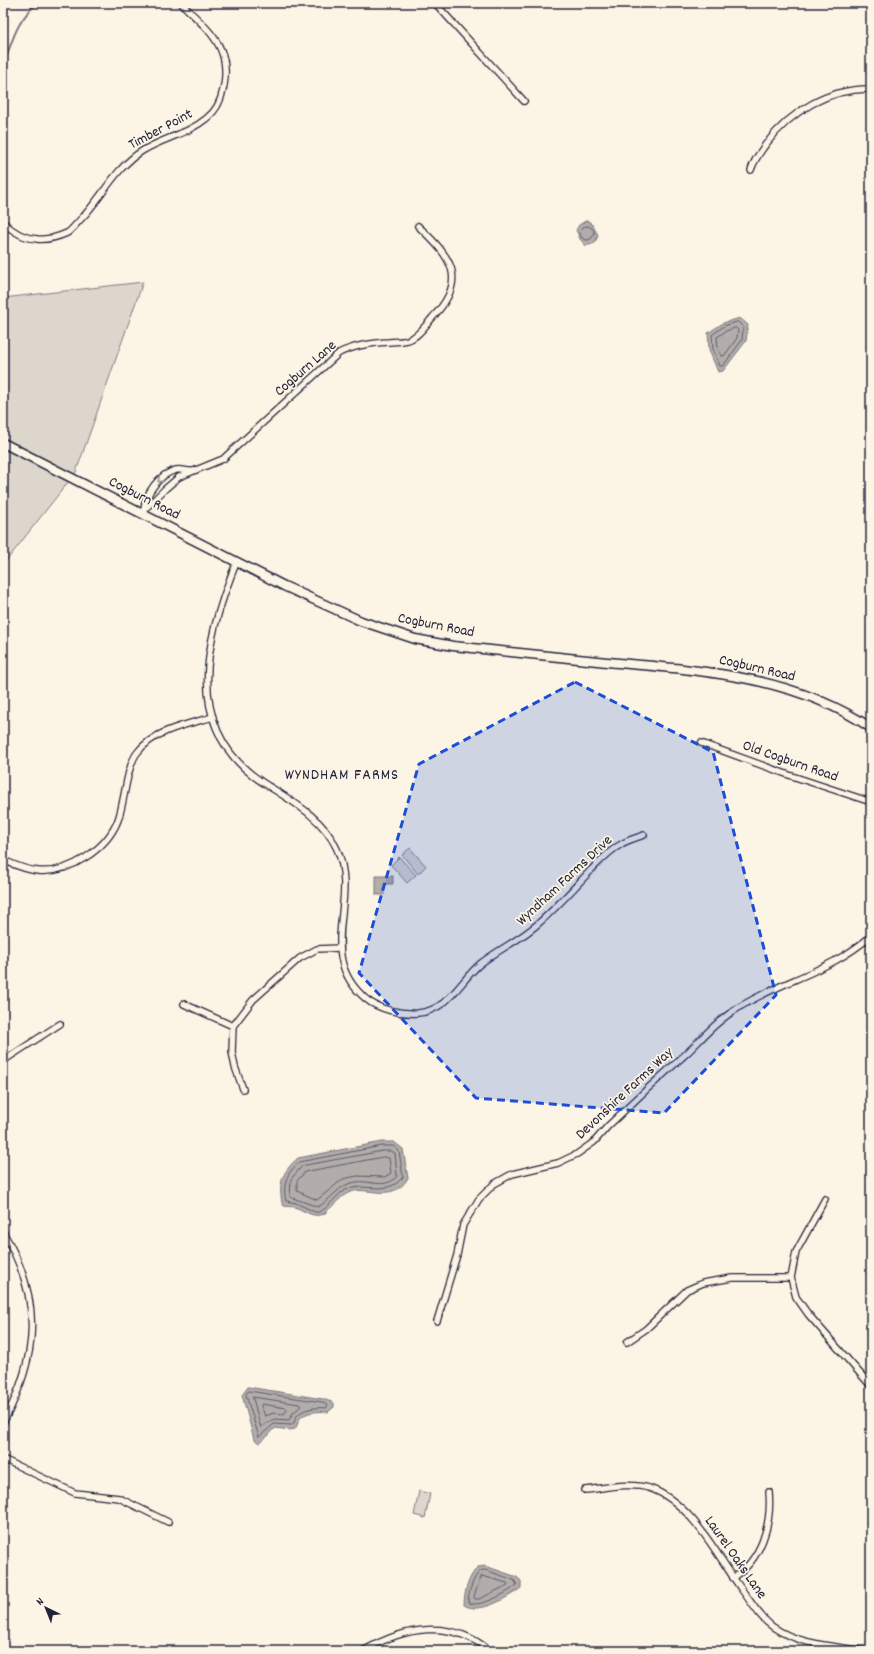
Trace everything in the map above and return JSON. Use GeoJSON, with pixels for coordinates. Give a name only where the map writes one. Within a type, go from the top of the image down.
{"type":"FeatureCollection","features":[{"type":"Feature","properties":{"kind":"street","name":"Timber Point"},"geometry":{"type":"LineString","coordinates":[[3,222],[10,229],[26,238],[45,240],[68,232],[84,216],[121,168],[142,151],[190,129],[208,118],[220,101],[227,74],[224,55],[213,34],[181,3]]}},
{"type":"Feature","properties":{"kind":"street"},"geometry":{"type":"LineString","coordinates":[[435,3],[524,100]]}},
{"type":"Feature","properties":{"kind":"street"},"geometry":{"type":"LineString","coordinates":[[751,170],[755,159],[774,134],[789,119],[805,107],[825,97],[844,92],[871,89]]}},
{"type":"Feature","properties":{"kind":"street","name":"Cogburn Lane"},"geometry":{"type":"LineString","coordinates":[[143,512],[174,480],[194,470],[223,460],[339,353],[349,348],[368,344],[408,340],[417,334],[445,304],[452,290],[452,272],[448,257],[437,243],[418,226]]}},
{"type":"Feature","properties":{"kind":"street","name":"Cogburn Road"},"geometry":{"type":"LineString","coordinates":[[3,443],[143,512],[284,586],[361,621],[415,639],[453,646],[733,675],[760,680],[800,693],[838,708],[871,728]]}},
{"type":"Feature","properties":{"kind":"street","name":"Cogburn Lane"},"geometry":{"type":"LineString","coordinates":[[143,512],[144,502],[149,492],[164,476],[176,470],[194,470]]}},
{"type":"Feature","properties":{"kind":"street","name":"Wyndham Farms Drive"},"geometry":{"type":"LineString","coordinates":[[237,561],[221,600],[210,641],[208,682],[213,717],[224,746],[237,762],[253,776],[313,816],[332,840],[341,860],[345,880],[339,948],[342,965],[347,978],[369,1001],[387,1010],[403,1012],[418,1013],[438,1008],[481,964],[522,937],[539,923],[607,855],[620,844],[644,834]]}},
{"type":"Feature","properties":{"kind":"street"},"geometry":{"type":"LineString","coordinates":[[3,860],[25,869],[39,871],[62,869],[82,860],[100,846],[117,822],[129,772],[137,753],[145,745],[171,729],[213,717]]}},
{"type":"Feature","properties":{"kind":"street","name":"Old Cogburn Road"},"geometry":{"type":"LineString","coordinates":[[701,743],[871,802]]}},
{"type":"Feature","properties":{"kind":"street","name":"Devonshire Farms Way"},"geometry":{"type":"LineString","coordinates":[[437,1321],[457,1255],[463,1225],[472,1207],[486,1191],[512,1174],[558,1163],[577,1154],[594,1142],[608,1126],[706,1033],[730,1013],[757,997],[838,960],[856,949],[871,936]]}},
{"type":"Feature","properties":{"kind":"street"},"geometry":{"type":"LineString","coordinates":[[243,1089],[235,1067],[232,1052],[233,1026],[253,1000],[300,958],[317,949],[339,948]]}},
{"type":"Feature","properties":{"kind":"street"},"geometry":{"type":"LineString","coordinates":[[184,1004],[233,1026]]}},
{"type":"Feature","properties":{"kind":"street"},"geometry":{"type":"LineString","coordinates":[[3,1061],[60,1024]]}},
{"type":"Feature","properties":{"kind":"street"},"geometry":{"type":"LineString","coordinates":[[825,1199],[796,1252],[791,1278],[798,1302],[871,1386]]}},
{"type":"Feature","properties":{"kind":"street"},"geometry":{"type":"LineString","coordinates":[[3,1232],[22,1270],[29,1295],[32,1331],[30,1348],[22,1383],[3,1423]]}},
{"type":"Feature","properties":{"kind":"street"},"geometry":{"type":"LineString","coordinates":[[627,1342],[646,1328],[687,1290],[703,1283],[732,1278],[791,1278]]}},
{"type":"Feature","properties":{"kind":"street"},"geometry":{"type":"LineString","coordinates":[[3,1459],[75,1493],[119,1498],[168,1522]]}},
{"type":"Feature","properties":{"kind":"street","name":"Laurel Oaks Lane"},"geometry":{"type":"LineString","coordinates":[[585,1490],[625,1486],[648,1488],[669,1499],[692,1519],[732,1578],[760,1615],[775,1628],[794,1637],[814,1643],[864,1651]]}},
{"type":"Feature","properties":{"kind":"street"},"geometry":{"type":"LineString","coordinates":[[732,1578],[748,1566],[755,1557],[764,1539],[769,1519],[769,1492]]}},
{"type":"Feature","properties":{"kind":"street"},"geometry":{"type":"LineString","coordinates":[[364,1651],[383,1639],[401,1633],[434,1630],[462,1635],[475,1640],[490,1651]]}},
{"type":"Feature","properties":{"kind":"highlighted area"},"geometry":{"type":"Polygon","coordinates":[[[575,682],[713,752],[776,995],[664,1113],[476,1098],[359,973],[419,764],[575,682]]]}},
{"type":"Feature","properties":{"kind":"shaded area"},"geometry":{"type":"Polygon","coordinates":[[[143,282],[76,472],[3,565],[3,298],[143,282]]]}},
{"type":"Feature","properties":{"kind":"shaded area"},"geometry":{"type":"Polygon","coordinates":[[[410,848],[426,866],[418,874],[402,855],[410,848]]]}},
{"type":"Feature","properties":{"kind":"shaded area"},"geometry":{"type":"Polygon","coordinates":[[[399,857],[416,875],[407,883],[391,865],[399,857]]]}},
{"type":"Feature","properties":{"kind":"shaded area"},"geometry":{"type":"Polygon","coordinates":[[[419,1491],[430,1494],[425,1518],[414,1515],[419,1491]]]}},
{"type":"Feature","properties":{"kind":"water"},"geometry":{"type":"Polygon","coordinates":[[[587,220],[592,224],[598,235],[595,243],[586,246],[580,239],[576,230],[579,225],[587,220]]]}},
{"type":"Feature","properties":{"kind":"water"},"geometry":{"type":"Polygon","coordinates":[[[740,318],[748,325],[746,341],[723,371],[718,372],[709,350],[708,333],[723,323],[740,318]]]}},
{"type":"Feature","properties":{"kind":"water"},"geometry":{"type":"Polygon","coordinates":[[[376,876],[393,876],[393,884],[384,884],[384,895],[376,895],[376,876]]]}},
{"type":"Feature","properties":{"kind":"water"},"geometry":{"type":"Polygon","coordinates":[[[382,1142],[394,1142],[403,1149],[408,1178],[402,1186],[387,1192],[355,1191],[348,1193],[338,1200],[324,1214],[320,1215],[313,1215],[295,1207],[284,1206],[282,1203],[281,1183],[285,1172],[298,1158],[382,1142]]]}},
{"type":"Feature","properties":{"kind":"water"},"geometry":{"type":"Polygon","coordinates":[[[248,1387],[323,1399],[334,1403],[334,1407],[328,1412],[308,1413],[301,1417],[295,1429],[289,1430],[276,1428],[259,1443],[254,1439],[242,1395],[248,1387]]]}},
{"type":"Feature","properties":{"kind":"water"},"geometry":{"type":"Polygon","coordinates":[[[485,1566],[517,1577],[521,1581],[521,1588],[493,1604],[485,1607],[470,1608],[464,1605],[466,1589],[475,1570],[478,1567],[485,1566]]]}},
{"type":"Feature","properties":{"kind":"waterway"},"geometry":{"type":"LineString","coordinates":[[3,67],[12,40],[20,24],[38,3]]}},
{"type":"Feature","properties":{"kind":"district","name":"WYNDHAM FARMS"},"geometry":{"type":"Point","coordinates":[342,775]}}]}
